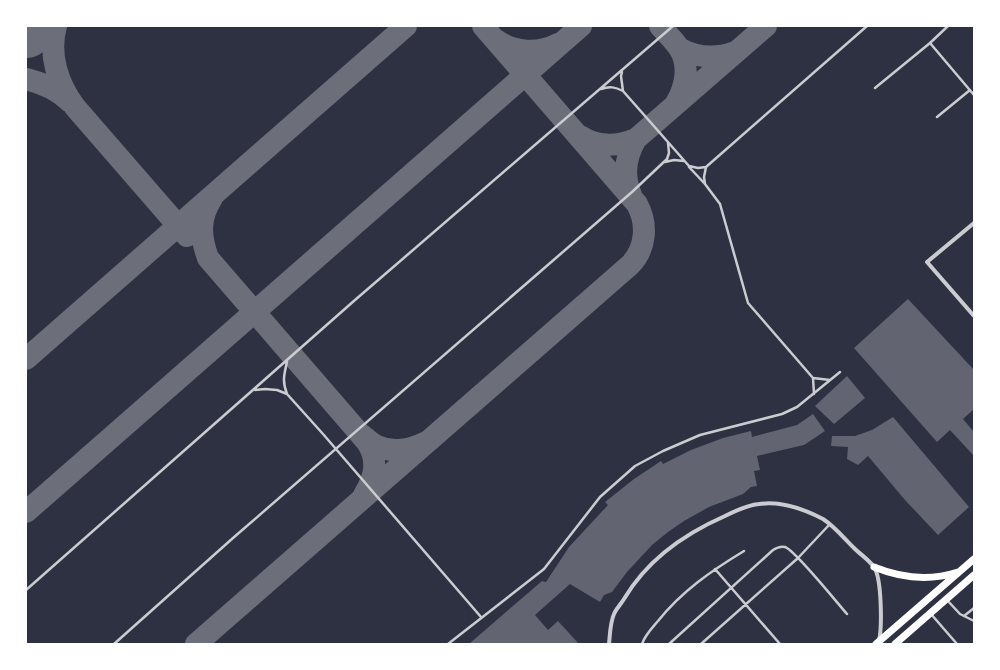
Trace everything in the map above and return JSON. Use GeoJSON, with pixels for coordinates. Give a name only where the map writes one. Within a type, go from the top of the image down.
{"type":"FeatureCollection","features":[{"type":"Feature","properties":{"kind":"main road"},"geometry":{"type":"LineString","coordinates":[[877,643],[974,559]]}},
{"type":"Feature","properties":{"kind":"main road"},"geometry":{"type":"LineString","coordinates":[[874,567],[888,573],[920,578],[936,577],[962,570]]}},
{"type":"Feature","properties":{"kind":"main road"},"geometry":{"type":"LineString","coordinates":[[895,644],[974,575]]}},
{"type":"Feature","properties":{"kind":"street"},"geometry":{"type":"LineString","coordinates":[[974,224],[927,262],[974,316]]}},
{"type":"Feature","properties":{"kind":"street"},"geometry":{"type":"LineString","coordinates":[[609,644],[614,615],[638,577],[657,558],[681,539],[711,522],[758,504],[782,504],[806,511],[824,520],[874,567],[881,610],[877,643]]}},
{"type":"Feature","properties":{"kind":"lane"},"geometry":{"type":"LineString","coordinates":[[26,590],[355,300],[672,26]]}},
{"type":"Feature","properties":{"kind":"lane"},"geometry":{"type":"LineString","coordinates":[[688,166],[698,168],[706,167],[867,26]]}},
{"type":"Feature","properties":{"kind":"lane"},"geometry":{"type":"LineString","coordinates":[[875,88],[930,43],[948,26]]}},
{"type":"Feature","properties":{"kind":"lane"},"geometry":{"type":"LineString","coordinates":[[930,43],[974,95]]}},
{"type":"Feature","properties":{"kind":"lane"},"geometry":{"type":"LineString","coordinates":[[622,70],[621,76],[623,91]]}},
{"type":"Feature","properties":{"kind":"lane"},"geometry":{"type":"LineString","coordinates":[[599,90],[612,87],[623,91],[705,184],[720,204],[748,304],[813,378],[814,394]]}},
{"type":"Feature","properties":{"kind":"lane"},"geometry":{"type":"LineString","coordinates":[[937,117],[970,90]]}},
{"type":"Feature","properties":{"kind":"lane"},"geometry":{"type":"LineString","coordinates":[[114,644],[632,192],[667,159],[669,153],[668,143]]}},
{"type":"Feature","properties":{"kind":"lane"},"geometry":{"type":"LineString","coordinates":[[663,163],[674,160],[684,161]]}},
{"type":"Feature","properties":{"kind":"lane"},"geometry":{"type":"LineString","coordinates":[[705,184],[704,177],[706,167]]}},
{"type":"Feature","properties":{"kind":"lane"},"geometry":{"type":"LineString","coordinates":[[287,361],[284,376],[284,385],[287,394],[481,617]]}},
{"type":"Feature","properties":{"kind":"lane"},"geometry":{"type":"LineString","coordinates":[[448,644],[481,617],[536,577],[544,569],[600,497],[635,466],[663,451],[700,435],[782,414],[797,407],[840,372]]}},
{"type":"Feature","properties":{"kind":"lane"},"geometry":{"type":"LineString","coordinates":[[813,378],[830,380]]}},
{"type":"Feature","properties":{"kind":"lane"},"geometry":{"type":"LineString","coordinates":[[254,390],[277,390],[287,394]]}},
{"type":"Feature","properties":{"kind":"lane"},"geometry":{"type":"LineString","coordinates":[[701,644],[798,558],[829,524]]}},
{"type":"Feature","properties":{"kind":"lane"},"geometry":{"type":"LineString","coordinates":[[669,644],[777,548],[785,547],[798,558],[847,614]]}},
{"type":"Feature","properties":{"kind":"lane"},"geometry":{"type":"LineString","coordinates":[[642,644],[649,632],[670,606],[689,588],[744,550]]}},
{"type":"Feature","properties":{"kind":"lane"},"geometry":{"type":"LineString","coordinates":[[715,569],[780,644]]}},
{"type":"Feature","properties":{"kind":"lane"},"geometry":{"type":"LineString","coordinates":[[946,599],[960,614],[974,621]]}},
{"type":"Feature","properties":{"kind":"lane"},"geometry":{"type":"LineString","coordinates":[[964,616],[974,608]]}},
{"type":"Feature","properties":{"kind":"lane"},"geometry":{"type":"LineString","coordinates":[[930,614],[957,644]]}},
{"type":"Feature","properties":{"kind":"building"},"geometry":{"type":"Polygon","coordinates":[[[908,299],[974,370],[974,409],[963,419],[974,432],[974,456],[950,430],[937,442],[854,348],[908,299]]]}},
{"type":"Feature","properties":{"kind":"building"},"geometry":{"type":"Polygon","coordinates":[[[847,376],[865,398],[834,424],[815,406],[847,376]]]}},
{"type":"Feature","properties":{"kind":"building"},"geometry":{"type":"Polygon","coordinates":[[[813,414],[825,431],[804,445],[757,456],[760,470],[754,471],[757,486],[751,487],[743,494],[709,507],[668,532],[652,545],[627,572],[612,592],[604,595],[600,602],[570,584],[535,615],[548,630],[558,621],[579,644],[469,644],[542,581],[546,582],[569,547],[608,505],[605,502],[634,479],[661,461],[663,464],[691,450],[723,438],[751,431],[752,437],[797,425],[813,414]]]}},
{"type":"Feature","properties":{"kind":"building"},"geometry":{"type":"Polygon","coordinates":[[[893,417],[969,507],[938,535],[905,500],[868,456],[858,465],[847,459],[848,447],[831,446],[832,436],[855,436],[872,430],[893,417]]]}},
{"type":"Feature","properties":{"kind":"taxiway"},"geometry":{"type":"LineString","coordinates":[[56,26],[53,48],[54,58],[59,79],[69,98],[75,107],[187,236]]}},
{"type":"Feature","properties":{"kind":"taxiway"},"geometry":{"type":"LineString","coordinates":[[26,359],[406,26]]}},
{"type":"Feature","properties":{"kind":"taxiway"},"geometry":{"type":"LineString","coordinates":[[196,644],[630,265],[639,252],[644,236],[644,228],[641,212],[637,204],[483,26]]}},
{"type":"Feature","properties":{"kind":"taxiway"},"geometry":{"type":"LineString","coordinates":[[26,512],[581,26]]}},
{"type":"Feature","properties":{"kind":"taxiway"},"geometry":{"type":"LineString","coordinates":[[660,26],[677,45],[685,61],[686,68],[684,83],[676,103]]}},
{"type":"Feature","properties":{"kind":"taxiway"},"geometry":{"type":"LineString","coordinates":[[580,136],[587,140],[607,145],[629,142],[636,139],[766,26]]}},
{"type":"Feature","properties":{"kind":"taxiway"},"geometry":{"type":"LineString","coordinates":[[496,40],[511,48],[527,51],[535,51],[558,44]]}},
{"type":"Feature","properties":{"kind":"taxiway"},"geometry":{"type":"LineString","coordinates":[[679,48],[700,56],[721,56],[735,52]]}},
{"type":"Feature","properties":{"kind":"taxiway"},"geometry":{"type":"LineString","coordinates":[[26,79],[49,87],[69,101]]}},
{"type":"Feature","properties":{"kind":"taxiway"},"geometry":{"type":"LineString","coordinates":[[631,195],[628,188],[626,167],[629,153],[636,139]]}},
{"type":"Feature","properties":{"kind":"taxiway"},"geometry":{"type":"LineString","coordinates":[[212,198],[205,213],[202,227],[203,242],[208,258],[367,442],[373,456],[374,469],[371,482],[364,495]]}},
{"type":"Feature","properties":{"kind":"taxiway"},"geometry":{"type":"LineString","coordinates":[[362,435],[375,445],[395,450],[407,449],[424,443]]}},
{"type":"Feature","properties":{"kind":"runway"},"geometry":{"type":"LineString","coordinates":[[26,30],[31,26]]}}]}
